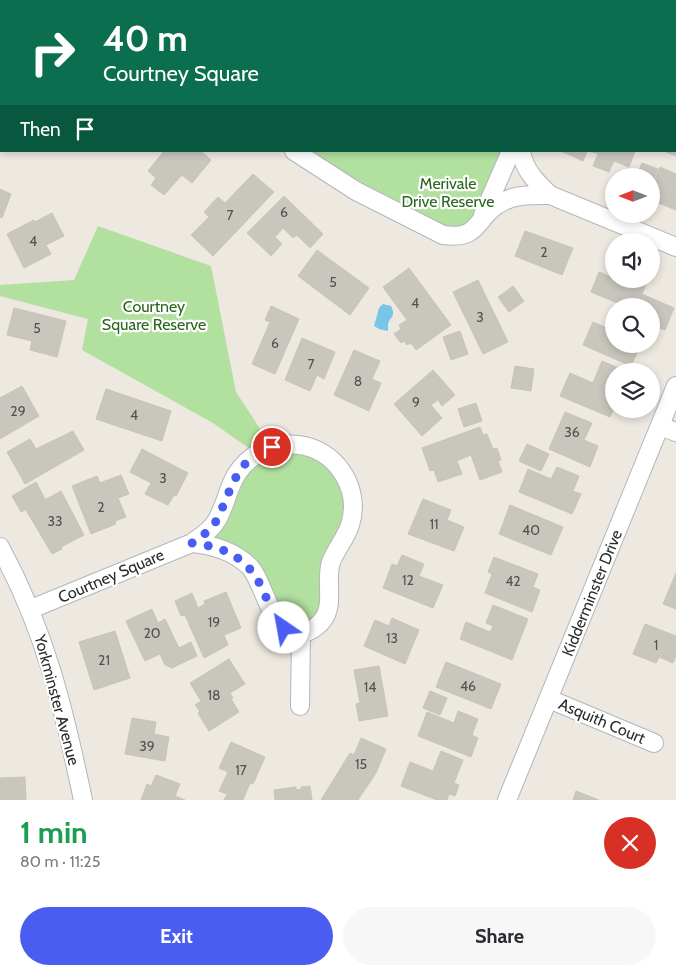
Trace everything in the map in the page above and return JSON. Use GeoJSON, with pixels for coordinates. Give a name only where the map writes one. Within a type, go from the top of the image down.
{"type":"FeatureCollection","features":[{"type":"Feature","properties":{"kind":"street"},"geometry":{"type":"LineString","coordinates":[[296,152],[356,191],[444,235],[462,235],[472,231],[497,205],[515,196],[550,195],[676,247]]}},
{"type":"Feature","properties":{"kind":"street"},"geometry":{"type":"LineString","coordinates":[[479,225],[511,152]]}},
{"type":"Feature","properties":{"kind":"street"},"geometry":{"type":"LineString","coordinates":[[521,152],[523,161],[532,176],[550,195]]}},
{"type":"Feature","properties":{"kind":"street","name":"Kidderminster Drive"},"geometry":{"type":"LineString","coordinates":[[507,800],[549,699],[668,429],[676,386]]}},
{"type":"Feature","properties":{"kind":"street","name":"Courtney Square"},"geometry":{"type":"LineString","coordinates":[[31,609],[192,543],[210,530],[215,523],[236,475],[249,461],[263,450],[295,444],[316,450],[341,469],[350,486],[353,517],[350,528],[338,547],[328,573],[330,603],[328,612],[316,626],[301,633]]}},
{"type":"Feature","properties":{"kind":"street"},"geometry":{"type":"LineString","coordinates":[[192,543],[217,547],[242,560],[256,575],[277,621],[284,628],[292,632],[301,633],[300,706]]}},
{"type":"Feature","properties":{"kind":"street","name":"Yorkminster Avenue"},"geometry":{"type":"LineString","coordinates":[[0,547],[31,609],[57,685],[84,800]]}},
{"type":"Feature","properties":{"kind":"street","name":"Asquith Court"},"geometry":{"type":"LineString","coordinates":[[549,699],[654,743]]}},
{"type":"Feature","properties":{"kind":"green space","name":"Merivale Drive Reserve"},"geometry":{"type":"Polygon","coordinates":[[[296,152],[511,152],[479,225],[462,235],[296,152]]]}},
{"type":"Feature","properties":{"kind":"green space","name":"Courtney Square Reserve"},"geometry":{"type":"Polygon","coordinates":[[[98,226],[211,266],[236,392],[272,447],[306,446],[349,486],[337,547],[330,603],[296,633],[261,585],[208,545],[257,454],[213,423],[82,350],[88,319],[0,296],[0,285],[74,280],[98,226]]]}},
{"type":"Feature","properties":{"kind":"water"},"geometry":{"type":"Polygon","coordinates":[[[383,304],[391,306],[393,312],[393,316],[388,324],[388,331],[374,326],[379,308],[383,304]]]}},
{"type":"Feature","properties":{"kind":"building"},"geometry":{"type":"Polygon","coordinates":[[[163,152],[202,152],[211,160],[192,183],[182,175],[164,195],[151,185],[156,178],[148,171],[163,152]]]}},
{"type":"Feature","properties":{"kind":"building"},"geometry":{"type":"Polygon","coordinates":[[[563,152],[587,152],[583,161],[563,152]]]}},
{"type":"Feature","properties":{"kind":"building"},"geometry":{"type":"Polygon","coordinates":[[[593,152],[635,152],[629,167],[614,161],[611,168],[605,168],[605,170],[593,166],[598,154],[593,152]]]}},
{"type":"Feature","properties":{"kind":"building"},"geometry":{"type":"Polygon","coordinates":[[[666,152],[676,152],[676,156],[666,152]]]}},
{"type":"Feature","properties":{"kind":"building"},"geometry":{"type":"Polygon","coordinates":[[[642,163],[655,168],[640,168],[642,163]]]}},
{"type":"Feature","properties":{"kind":"building"},"geometry":{"type":"Polygon","coordinates":[[[660,168],[676,174],[676,210],[660,204],[660,168]]]}},
{"type":"Feature","properties":{"kind":"building"},"geometry":{"type":"Polygon","coordinates":[[[253,174],[274,192],[213,256],[191,235],[209,217],[204,212],[218,197],[225,203],[253,174]]]}},
{"type":"Feature","properties":{"kind":"building"},"geometry":{"type":"Polygon","coordinates":[[[0,189],[11,194],[2,218],[0,217],[0,189]]]}},
{"type":"Feature","properties":{"kind":"building"},"geometry":{"type":"Polygon","coordinates":[[[284,196],[323,234],[310,248],[297,235],[293,238],[283,228],[275,237],[282,244],[271,256],[247,233],[284,196]]]}},
{"type":"Feature","properties":{"kind":"building"},"geometry":{"type":"Polygon","coordinates":[[[52,213],[64,236],[46,245],[51,254],[24,268],[7,234],[52,213]]]}},
{"type":"Feature","properties":{"kind":"building"},"geometry":{"type":"Polygon","coordinates":[[[525,231],[573,248],[562,275],[515,256],[525,231]]]}},
{"type":"Feature","properties":{"kind":"building"},"geometry":{"type":"Polygon","coordinates":[[[317,250],[369,288],[350,315],[298,276],[317,250]]]}},
{"type":"Feature","properties":{"kind":"building"},"geometry":{"type":"Polygon","coordinates":[[[409,268],[451,325],[416,350],[411,343],[407,345],[404,341],[401,343],[394,334],[401,329],[399,325],[407,320],[383,287],[409,268]]]}},
{"type":"Feature","properties":{"kind":"building"},"geometry":{"type":"Polygon","coordinates":[[[599,272],[605,274],[605,288],[644,288],[642,294],[651,298],[606,298],[591,292],[599,272]]]}},
{"type":"Feature","properties":{"kind":"building"},"geometry":{"type":"Polygon","coordinates":[[[478,280],[508,342],[483,354],[453,292],[478,280]]]}},
{"type":"Feature","properties":{"kind":"building"},"geometry":{"type":"Polygon","coordinates":[[[513,286],[524,301],[509,312],[498,297],[513,286]]]}},
{"type":"Feature","properties":{"kind":"building"},"geometry":{"type":"Polygon","coordinates":[[[660,302],[674,308],[665,330],[660,328],[660,302]]]}},
{"type":"Feature","properties":{"kind":"building"},"geometry":{"type":"Polygon","coordinates":[[[271,306],[299,319],[275,374],[252,364],[270,322],[265,320],[271,306]]]}},
{"type":"Feature","properties":{"kind":"building"},"geometry":{"type":"Polygon","coordinates":[[[14,308],[66,321],[57,357],[30,350],[32,341],[7,335],[14,308]]]}},
{"type":"Feature","properties":{"kind":"building"},"geometry":{"type":"Polygon","coordinates":[[[593,322],[605,327],[605,353],[637,353],[632,363],[624,363],[583,345],[593,322]]]}},
{"type":"Feature","properties":{"kind":"building"},"geometry":{"type":"Polygon","coordinates":[[[460,331],[468,354],[451,360],[443,337],[460,331]]]}},
{"type":"Feature","properties":{"kind":"building"},"geometry":{"type":"Polygon","coordinates":[[[302,338],[335,352],[324,379],[317,375],[310,391],[285,380],[302,338]]]}},
{"type":"Feature","properties":{"kind":"building"},"geometry":{"type":"Polygon","coordinates":[[[354,350],[380,361],[372,379],[381,383],[369,411],[334,395],[354,350]]]}},
{"type":"Feature","properties":{"kind":"building"},"geometry":{"type":"Polygon","coordinates":[[[602,361],[607,363],[605,363],[605,415],[560,396],[570,373],[593,383],[602,361]]]}},
{"type":"Feature","properties":{"kind":"building"},"geometry":{"type":"Polygon","coordinates":[[[515,366],[534,369],[531,391],[511,388],[515,366]]]}},
{"type":"Feature","properties":{"kind":"building"},"geometry":{"type":"Polygon","coordinates":[[[433,370],[455,395],[442,406],[438,400],[431,405],[442,418],[422,436],[394,404],[433,370]]]}},
{"type":"Feature","properties":{"kind":"building"},"geometry":{"type":"Polygon","coordinates":[[[22,386],[39,416],[0,439],[0,398],[22,386]]]}},
{"type":"Feature","properties":{"kind":"building"},"geometry":{"type":"Polygon","coordinates":[[[106,389],[171,411],[162,441],[96,419],[106,389]]]}},
{"type":"Feature","properties":{"kind":"building"},"geometry":{"type":"Polygon","coordinates":[[[476,403],[482,421],[464,427],[458,409],[476,403]]]}},
{"type":"Feature","properties":{"kind":"building"},"geometry":{"type":"Polygon","coordinates":[[[565,412],[592,423],[584,440],[598,446],[590,467],[549,449],[565,412]]]}},
{"type":"Feature","properties":{"kind":"building"},"geometry":{"type":"Polygon","coordinates":[[[480,427],[483,435],[487,434],[493,449],[497,448],[501,460],[498,461],[502,472],[480,480],[471,455],[457,461],[462,474],[438,482],[434,470],[430,471],[422,448],[480,427]]]}},
{"type":"Feature","properties":{"kind":"building"},"geometry":{"type":"Polygon","coordinates":[[[73,431],[84,450],[25,484],[7,452],[30,439],[36,449],[73,431]]]}},
{"type":"Feature","properties":{"kind":"building"},"geometry":{"type":"Polygon","coordinates":[[[527,444],[549,454],[541,471],[519,461],[527,444]]]}},
{"type":"Feature","properties":{"kind":"building"},"geometry":{"type":"Polygon","coordinates":[[[142,449],[188,473],[176,496],[174,495],[168,505],[145,494],[151,483],[130,472],[142,449]]]}},
{"type":"Feature","properties":{"kind":"building"},"geometry":{"type":"Polygon","coordinates":[[[557,467],[579,476],[573,491],[581,494],[572,514],[519,492],[528,469],[551,479],[557,467]]]}},
{"type":"Feature","properties":{"kind":"building"},"geometry":{"type":"Polygon","coordinates":[[[121,475],[129,494],[118,498],[126,517],[115,521],[116,524],[91,534],[72,486],[97,476],[100,483],[121,475]]]}},
{"type":"Feature","properties":{"kind":"building"},"geometry":{"type":"Polygon","coordinates":[[[36,482],[45,499],[21,512],[12,496],[36,482]]]}},
{"type":"Feature","properties":{"kind":"building"},"geometry":{"type":"Polygon","coordinates":[[[61,491],[84,535],[52,554],[26,510],[61,491]]]}},
{"type":"Feature","properties":{"kind":"building"},"geometry":{"type":"Polygon","coordinates":[[[423,499],[451,510],[447,520],[464,527],[454,551],[408,534],[423,499]]]}},
{"type":"Feature","properties":{"kind":"building"},"geometry":{"type":"Polygon","coordinates":[[[510,505],[563,527],[551,555],[499,534],[510,505]]]}},
{"type":"Feature","properties":{"kind":"building"},"geometry":{"type":"Polygon","coordinates":[[[402,555],[424,564],[419,576],[443,585],[433,608],[383,588],[392,564],[397,566],[402,555]]]}},
{"type":"Feature","properties":{"kind":"building"},"geometry":{"type":"Polygon","coordinates":[[[494,557],[538,574],[533,587],[540,590],[532,612],[485,593],[492,574],[488,572],[494,557]]]}},
{"type":"Feature","properties":{"kind":"building"},"geometry":{"type":"Polygon","coordinates":[[[676,573],[676,609],[663,604],[676,573]]]}},
{"type":"Feature","properties":{"kind":"building"},"geometry":{"type":"Polygon","coordinates":[[[226,592],[241,628],[224,635],[228,645],[204,658],[185,615],[181,616],[175,601],[192,593],[198,608],[205,604],[204,601],[226,592]]]}},
{"type":"Feature","properties":{"kind":"building"},"geometry":{"type":"Polygon","coordinates":[[[493,605],[528,619],[512,660],[460,639],[466,622],[490,632],[493,626],[486,623],[493,605]]]}},
{"type":"Feature","properties":{"kind":"building"},"geometry":{"type":"Polygon","coordinates":[[[152,609],[158,623],[165,619],[179,648],[191,642],[197,656],[172,668],[165,665],[160,654],[145,661],[126,621],[152,609]]]}},
{"type":"Feature","properties":{"kind":"building"},"geometry":{"type":"Polygon","coordinates":[[[392,618],[419,630],[405,664],[364,646],[375,620],[389,626],[392,618]]]}},
{"type":"Feature","properties":{"kind":"building"},"geometry":{"type":"Polygon","coordinates":[[[645,624],[676,636],[676,656],[673,663],[659,657],[656,663],[633,654],[645,624]]]}},
{"type":"Feature","properties":{"kind":"building"},"geometry":{"type":"Polygon","coordinates":[[[115,631],[130,678],[94,690],[79,642],[115,631]]]}},
{"type":"Feature","properties":{"kind":"building"},"geometry":{"type":"Polygon","coordinates":[[[229,659],[245,684],[230,693],[233,698],[231,699],[239,712],[209,731],[198,713],[200,711],[195,705],[201,701],[190,683],[229,659]]]}},
{"type":"Feature","properties":{"kind":"building"},"geometry":{"type":"Polygon","coordinates":[[[446,662],[501,684],[491,709],[436,687],[446,662]]]}},
{"type":"Feature","properties":{"kind":"building"},"geometry":{"type":"Polygon","coordinates":[[[379,666],[388,716],[359,721],[356,704],[360,703],[354,670],[379,666]]]}},
{"type":"Feature","properties":{"kind":"building"},"geometry":{"type":"Polygon","coordinates":[[[430,691],[447,698],[440,715],[423,708],[430,691]]]}},
{"type":"Feature","properties":{"kind":"building"},"geometry":{"type":"Polygon","coordinates":[[[458,711],[478,719],[472,735],[478,738],[471,757],[418,736],[427,712],[454,723],[458,711]]]}},
{"type":"Feature","properties":{"kind":"building"},"geometry":{"type":"Polygon","coordinates":[[[132,718],[156,722],[154,734],[169,737],[165,761],[125,754],[132,718]]]}},
{"type":"Feature","properties":{"kind":"building"},"geometry":{"type":"Polygon","coordinates":[[[361,738],[386,749],[376,773],[358,800],[321,800],[350,753],[354,755],[361,738]]]}},
{"type":"Feature","properties":{"kind":"building"},"geometry":{"type":"Polygon","coordinates":[[[231,742],[265,757],[253,784],[250,783],[243,800],[224,800],[227,794],[219,791],[228,772],[219,768],[231,742]]]}},
{"type":"Feature","properties":{"kind":"building"},"geometry":{"type":"Polygon","coordinates":[[[441,751],[463,760],[454,783],[459,785],[455,796],[449,794],[447,800],[437,800],[401,786],[410,762],[433,771],[441,751]]]}},
{"type":"Feature","properties":{"kind":"building"},"geometry":{"type":"Polygon","coordinates":[[[156,775],[180,784],[175,796],[185,800],[141,800],[147,784],[151,786],[156,775]]]}},
{"type":"Feature","properties":{"kind":"building"},"geometry":{"type":"Polygon","coordinates":[[[25,777],[26,800],[0,800],[0,778],[25,777]]]}},
{"type":"Feature","properties":{"kind":"building"},"geometry":{"type":"Polygon","coordinates":[[[310,786],[312,800],[275,800],[274,790],[296,787],[296,790],[302,789],[301,787],[310,786]]]}},
{"type":"Feature","properties":{"kind":"building"},"geometry":{"type":"Polygon","coordinates":[[[576,791],[599,800],[573,800],[576,791]]]}},
{"type":"Feature","properties":{"kind":"route"},"geometry":{"type":"LineString","coordinates":[[272,447],[263,450],[244,465],[236,475],[215,523],[210,530],[192,543],[223,549],[242,560],[256,575],[272,612],[284,628]]}}]}
